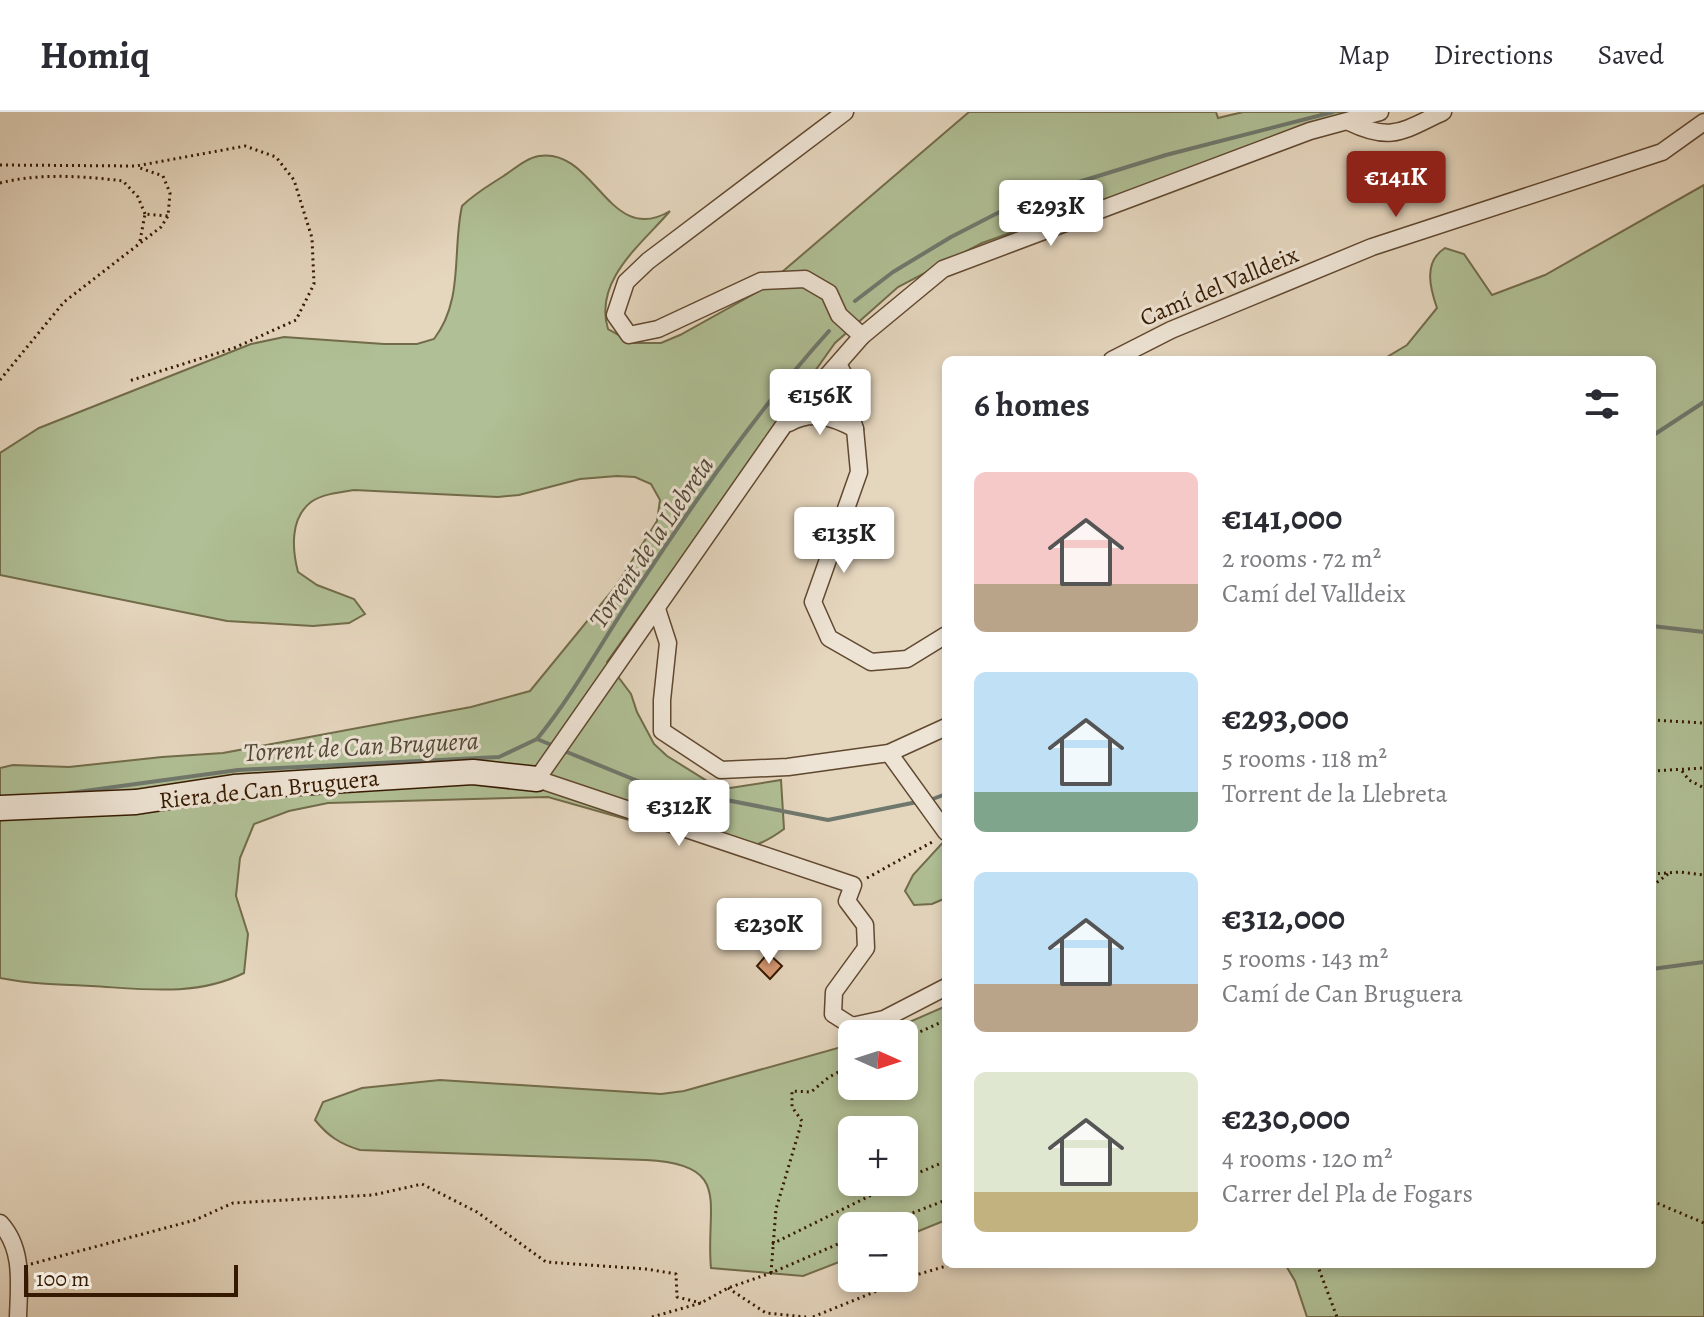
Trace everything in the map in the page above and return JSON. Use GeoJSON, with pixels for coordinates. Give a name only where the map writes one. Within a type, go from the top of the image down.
{"type":"FeatureCollection","features":[{"type":"Feature","properties":{"kind":"street"},"geometry":{"type":"LineString","coordinates":[[816,132],[826,112]]}},
{"type":"Feature","properties":{"kind":"street"},"geometry":{"type":"LineString","coordinates":[[845,112],[648,261],[626,282],[615,315],[629,335],[658,329],[761,281],[805,279],[829,293],[839,315],[862,336]]}},
{"type":"Feature","properties":{"kind":"street"},"geometry":{"type":"LineString","coordinates":[[942,989],[884,1019],[852,1026],[833,1014],[834,992],[866,948],[865,925],[850,893],[537,779],[784,425],[862,336],[943,269],[1296,137],[1380,112]]}},
{"type":"Feature","properties":{"kind":"street"},"geometry":{"type":"LineString","coordinates":[[1349,122],[1382,134],[1418,126],[1440,112]]}},
{"type":"Feature","properties":{"kind":"street","name":"Camí del Valldeix"},"geometry":{"type":"LineString","coordinates":[[1120,356],[1171,330],[1372,247],[1662,152],[1704,122]]}},
{"type":"Feature","properties":{"kind":"street"},"geometry":{"type":"LineString","coordinates":[[838,364],[844,375],[845,397],[855,429],[859,472],[813,602],[829,638],[871,662],[907,659],[942,637]]}},
{"type":"Feature","properties":{"kind":"street"},"geometry":{"type":"LineString","coordinates":[[784,425],[801,416],[833,417],[855,429]]}},
{"type":"Feature","properties":{"kind":"street"},"geometry":{"type":"LineString","coordinates":[[657,609],[668,643],[662,731],[721,770],[788,767],[889,753],[942,729]]}},
{"type":"Feature","properties":{"kind":"street"},"geometry":{"type":"LineString","coordinates":[[889,753],[942,827]]}},
{"type":"Feature","properties":{"kind":"street","name":"Riera de Can Bruguera"},"geometry":{"type":"LineString","coordinates":[[0,808],[136,802],[234,787],[473,772],[537,779]]}},
{"type":"Feature","properties":{"kind":"street"},"geometry":{"type":"LineString","coordinates":[[0,1223],[10,1234],[20,1267],[18,1317]]}},
{"type":"Feature","properties":{"kind":"path"},"geometry":{"type":"LineString","coordinates":[[0,165],[136,166],[245,146],[276,157],[294,180],[312,238],[314,284],[296,320],[234,348],[129,381]]}},
{"type":"Feature","properties":{"kind":"path"},"geometry":{"type":"LineString","coordinates":[[0,380],[64,302],[161,227],[168,216],[170,193],[163,176],[136,166]]}},
{"type":"Feature","properties":{"kind":"path"},"geometry":{"type":"LineString","coordinates":[[0,183],[16,178],[60,177],[123,181],[138,197],[145,214],[140,241]]}},
{"type":"Feature","properties":{"kind":"path"},"geometry":{"type":"LineString","coordinates":[[145,214],[168,216]]}},
{"type":"Feature","properties":{"kind":"path"},"geometry":{"type":"LineString","coordinates":[[1656,720],[1704,723]]}},
{"type":"Feature","properties":{"kind":"path"},"geometry":{"type":"LineString","coordinates":[[1656,771],[1704,768]]}},
{"type":"Feature","properties":{"kind":"path"},"geometry":{"type":"LineString","coordinates":[[1682,771],[1689,780],[1704,788]]}},
{"type":"Feature","properties":{"kind":"path"},"geometry":{"type":"LineString","coordinates":[[850,893],[942,836]]}},
{"type":"Feature","properties":{"kind":"path"},"geometry":{"type":"LineString","coordinates":[[1656,883],[1669,873]]}},
{"type":"Feature","properties":{"kind":"path"},"geometry":{"type":"LineString","coordinates":[[1656,874],[1704,875]]}},
{"type":"Feature","properties":{"kind":"path"},"geometry":{"type":"LineString","coordinates":[[918,1033],[942,1022]]}},
{"type":"Feature","properties":{"kind":"path"},"geometry":{"type":"LineString","coordinates":[[771,1273],[776,1209],[802,1121],[792,1107],[792,1091],[811,1092],[838,1072]]}},
{"type":"Feature","properties":{"kind":"path"},"geometry":{"type":"LineString","coordinates":[[918,1173],[942,1163]]}},
{"type":"Feature","properties":{"kind":"path"},"geometry":{"type":"LineString","coordinates":[[20,1267],[195,1220],[233,1203],[373,1195],[422,1184],[477,1212],[546,1262],[676,1274],[677,1297],[701,1303]]}},
{"type":"Feature","properties":{"kind":"path"},"geometry":{"type":"LineString","coordinates":[[772,1244],[870,1196]]}},
{"type":"Feature","properties":{"kind":"path"},"geometry":{"type":"LineString","coordinates":[[915,1212],[942,1202]]}},
{"type":"Feature","properties":{"kind":"path"},"geometry":{"type":"LineString","coordinates":[[1656,1203],[1704,1223]]}},
{"type":"Feature","properties":{"kind":"path"},"geometry":{"type":"LineString","coordinates":[[652,1317],[701,1303],[728,1288],[838,1244]]}},
{"type":"Feature","properties":{"kind":"path"},"geometry":{"type":"LineString","coordinates":[[813,1317],[901,1280],[942,1267]]}},
{"type":"Feature","properties":{"kind":"path"},"geometry":{"type":"LineString","coordinates":[[1319,1268],[1337,1317]]}},
{"type":"Feature","properties":{"kind":"path"},"geometry":{"type":"LineString","coordinates":[[728,1288],[766,1313],[806,1317]]}},
{"type":"Feature","properties":{"kind":"green space"},"geometry":{"type":"Polygon","coordinates":[[[969,112],[1216,112],[1218,118],[1243,112],[1362,112],[1323,122],[982,243],[898,287],[835,343],[607,662],[631,694],[654,744],[667,756],[712,784],[730,788],[781,780],[784,829],[758,844],[728,848],[548,797],[328,803],[289,811],[254,824],[240,858],[236,896],[248,934],[244,973],[207,986],[169,990],[46,984],[0,978],[0,768],[13,765],[69,767],[223,753],[471,707],[530,691],[616,586],[657,521],[660,500],[651,484],[635,477],[617,476],[580,479],[519,495],[498,497],[354,490],[326,495],[311,502],[299,516],[294,534],[298,572],[317,585],[354,599],[365,614],[349,623],[313,626],[227,621],[0,575],[0,453],[39,428],[251,344],[284,337],[384,344],[417,344],[434,339],[450,308],[462,206],[529,159],[539,156],[558,157],[575,166],[617,207],[632,217],[649,219],[670,211],[623,264],[608,294],[605,311],[608,329],[633,343],[661,343],[761,290],[969,112]]]}},
{"type":"Feature","properties":{"kind":"green space"},"geometry":{"type":"Polygon","coordinates":[[[1704,185],[1704,1317],[1307,1317],[1287,1268],[1656,1268],[1656,356],[1389,356],[1407,345],[1437,308],[1432,292],[1431,268],[1433,260],[1445,248],[1464,254],[1492,295],[1545,275],[1704,185]]]}},
{"type":"Feature","properties":{"kind":"green space"},"geometry":{"type":"Polygon","coordinates":[[[942,843],[942,900],[914,905],[905,891],[913,875],[942,843]]]}},
{"type":"Feature","properties":{"kind":"green space"},"geometry":{"type":"Polygon","coordinates":[[[942,1008],[942,1222],[918,1231],[918,1212],[838,1212],[838,1262],[803,1276],[711,1268],[709,1192],[704,1179],[674,1163],[360,1150],[335,1139],[315,1120],[323,1102],[362,1088],[440,1080],[661,1094],[684,1091],[838,1048],[838,1100],[918,1100],[918,1020],[914,1020],[942,1008]]]}},
{"type":"Feature","properties":{"kind":"building"},"geometry":{"type":"Polygon","coordinates":[[[768,953],[782,966],[770,979],[757,966],[768,953]]]}},
{"type":"Feature","properties":{"kind":"waterway","name":"Torrent de la Llebreta"},"geometry":{"type":"LineString","coordinates":[[855,301],[893,272],[951,237],[1027,198],[1166,155],[1333,112]]}},
{"type":"Feature","properties":{"kind":"waterway","name":"Torrent de la Llebreta"},"geometry":{"type":"LineString","coordinates":[[537,739],[574,689],[652,566],[724,462],[829,331]]}},
{"type":"Feature","properties":{"kind":"waterway","name":"Torrent de Can Bruguera"},"geometry":{"type":"LineString","coordinates":[[1656,433],[1704,402]]}},
{"type":"Feature","properties":{"kind":"waterway"},"geometry":{"type":"LineString","coordinates":[[1656,626],[1704,632]]}},
{"type":"Feature","properties":{"kind":"waterway","name":"Torrent de Can Bruguera"},"geometry":{"type":"LineString","coordinates":[[70,793],[238,770],[499,757],[537,739],[554,746]]}},
{"type":"Feature","properties":{"kind":"waterway","name":"Torrent de Can Bruguera"},"geometry":{"type":"LineString","coordinates":[[562,750],[645,784],[828,820],[917,802]]}},
{"type":"Feature","properties":{"kind":"waterway","name":"Torrent de Can Bruguera"},"geometry":{"type":"LineString","coordinates":[[930,800],[942,796]]}},
{"type":"Feature","properties":{"kind":"waterway"},"geometry":{"type":"LineString","coordinates":[[1656,968],[1704,962]]}}]}
